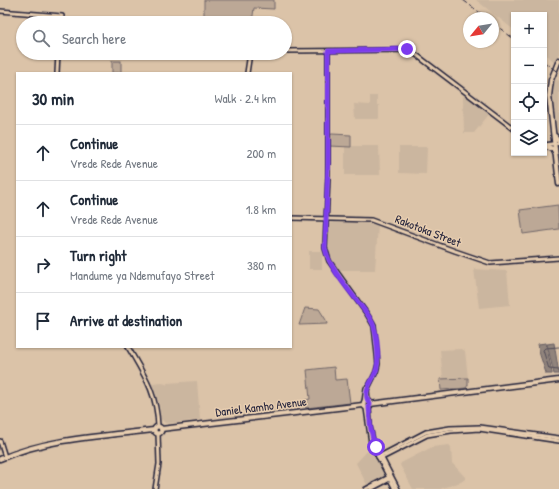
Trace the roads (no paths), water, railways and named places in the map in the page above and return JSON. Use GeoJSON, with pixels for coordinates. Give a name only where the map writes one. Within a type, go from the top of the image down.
{"type":"FeatureCollection","features":[{"type":"Feature","properties":{"kind":"main road"},"geometry":{"type":"LineString","coordinates":[[559,60],[550,90],[554,137],[557,146],[559,169]]}},
{"type":"Feature","properties":{"kind":"main road"},"geometry":{"type":"LineString","coordinates":[[547,145],[554,137],[551,90],[559,64]]}},
{"type":"Feature","properties":{"kind":"main road"},"geometry":{"type":"LineString","coordinates":[[547,146],[553,149],[557,146]]}},
{"type":"Feature","properties":{"kind":"main road"},"geometry":{"type":"LineString","coordinates":[[557,146],[559,184]]}},
{"type":"Feature","properties":{"kind":"main road","name":"Daniel Kamho Avenue"},"geometry":{"type":"LineString","coordinates":[[160,428],[559,380]]}},
{"type":"Feature","properties":{"kind":"main road"},"geometry":{"type":"LineString","coordinates":[[0,459],[39,445],[74,439],[154,430],[155,427],[160,428],[160,432],[155,432],[154,430]]}},
{"type":"Feature","properties":{"kind":"street"},"geometry":{"type":"LineString","coordinates":[[0,12],[62,16]]}},
{"type":"Feature","properties":{"kind":"street"},"geometry":{"type":"LineString","coordinates":[[292,50],[410,50],[511,127]]}},
{"type":"Feature","properties":{"kind":"street"},"geometry":{"type":"LineString","coordinates":[[328,51],[325,248],[327,256],[335,269],[374,326],[378,364],[377,370],[367,390],[367,404],[372,439],[396,489]]}},
{"type":"Feature","properties":{"kind":"street"},"geometry":{"type":"LineString","coordinates":[[57,72],[58,60]]}},
{"type":"Feature","properties":{"kind":"street"},"geometry":{"type":"LineString","coordinates":[[247,72],[249,60]]}},
{"type":"Feature","properties":{"kind":"street","name":"Rakotoka Street"},"geometry":{"type":"LineString","coordinates":[[292,218],[364,219],[376,221],[443,247],[490,263],[559,258]]}},
{"type":"Feature","properties":{"kind":"street"},"geometry":{"type":"LineString","coordinates":[[129,348],[150,385],[156,404],[160,428]]}},
{"type":"Feature","properties":{"kind":"street"},"geometry":{"type":"LineString","coordinates":[[380,458],[426,432],[450,428],[480,426],[559,439]]}},
{"type":"Feature","properties":{"kind":"street"},"geometry":{"type":"LineString","coordinates":[[155,489],[160,464],[158,433]]}},
{"type":"Feature","properties":{"kind":"street"},"geometry":{"type":"LineString","coordinates":[[0,441],[5,457]]}},
{"type":"Feature","properties":{"kind":"street"},"geometry":{"type":"LineString","coordinates":[[366,489],[390,477]]}},
{"type":"Feature","properties":{"kind":"street"},"geometry":{"type":"LineString","coordinates":[[372,489],[390,477]]}},
{"type":"Feature","properties":{"kind":"water"},"geometry":{"type":"Polygon","coordinates":[[[546,343],[552,374],[546,374],[540,355],[538,344],[546,343]]]}},
{"type":"Feature","properties":{"kind":"water"},"geometry":{"type":"Polygon","coordinates":[[[554,343],[559,374],[554,374],[547,344],[554,343]]]}},
{"type":"Feature","properties":{"kind":"railway"},"geometry":{"type":"LineString","coordinates":[[463,0],[479,12]]}},
{"type":"Feature","properties":{"kind":"railway"},"geometry":{"type":"LineString","coordinates":[[499,28],[511,37]]}},
{"type":"Feature","properties":{"kind":"railway"},"geometry":{"type":"LineString","coordinates":[[547,64],[559,73]]}}]}
